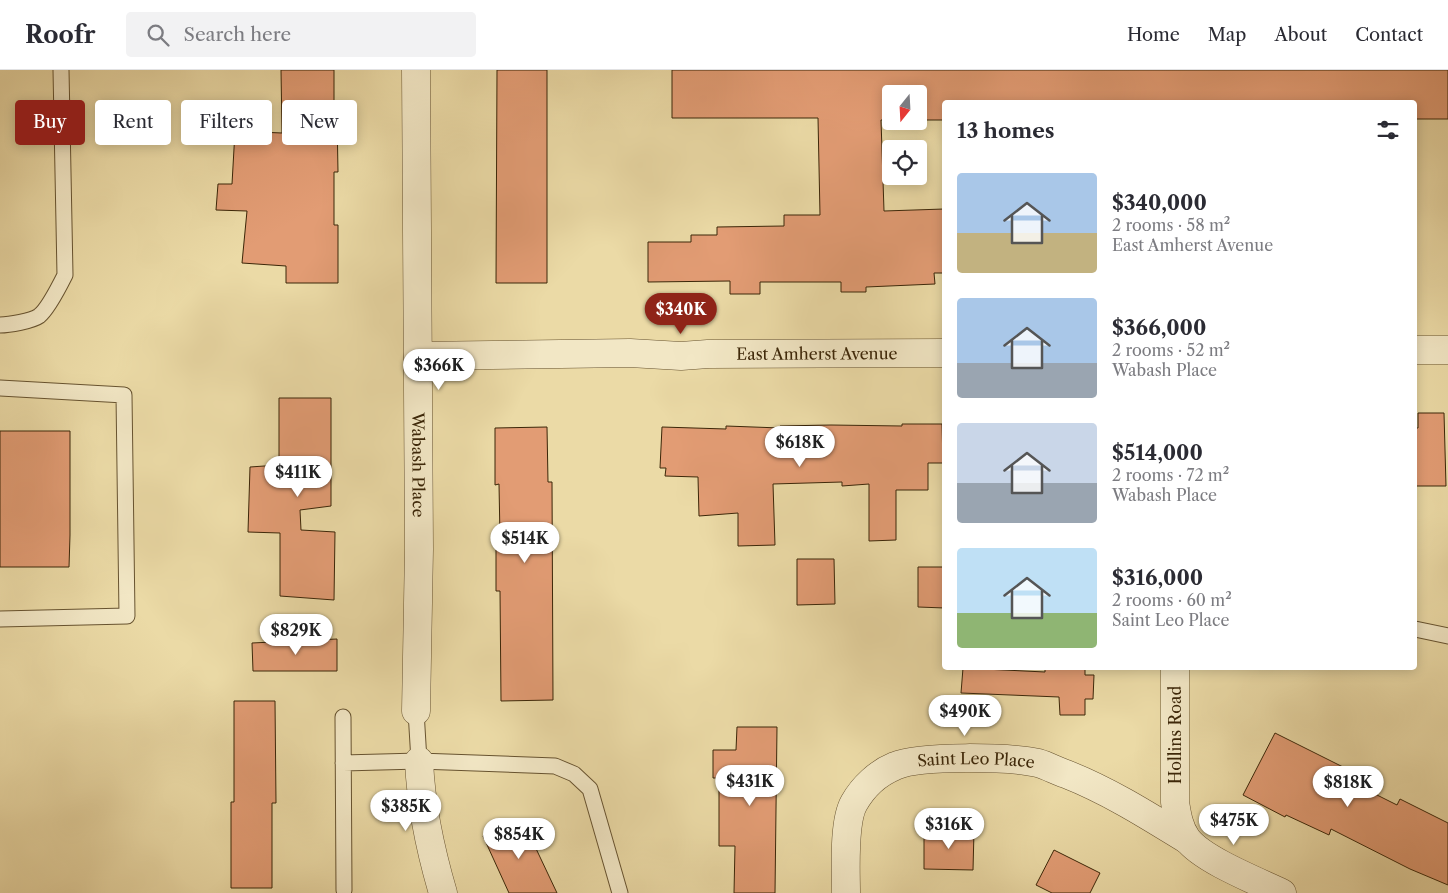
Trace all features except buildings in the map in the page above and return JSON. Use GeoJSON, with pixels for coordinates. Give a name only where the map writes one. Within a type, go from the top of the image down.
{"type":"FeatureCollection","features":[{"type":"Feature","properties":{"kind":"street","name":"Wabash Place"},"geometry":{"type":"LineString","coordinates":[[416,70],[419,549],[416,711]]}},
{"type":"Feature","properties":{"kind":"street"},"geometry":{"type":"LineString","coordinates":[[1417,350],[1448,350]]}},
{"type":"Feature","properties":{"kind":"street","name":"East Amherst Avenue"},"geometry":{"type":"LineString","coordinates":[[418,356],[630,353],[681,356],[708,354],[942,353]]}},
{"type":"Feature","properties":{"kind":"street","name":"Hollins Road"},"geometry":{"type":"LineString","coordinates":[[1175,670],[1175,802],[1177,820],[1186,839]]}},
{"type":"Feature","properties":{"kind":"street","name":"Saint Leo Place"},"geometry":{"type":"LineString","coordinates":[[846,893],[849,815],[854,803],[873,779],[895,766],[906,762],[951,758],[1018,760],[1039,764],[1080,780],[1121,800],[1186,839],[1202,854],[1282,893]]}},
{"type":"Feature","properties":{"kind":"street"},"geometry":{"type":"LineString","coordinates":[[419,761],[420,794],[431,850],[443,893]]}},
{"type":"Feature","properties":{"kind":"lane"},"geometry":{"type":"LineString","coordinates":[[0,326],[8,326],[39,316],[56,292],[65,275],[61,70]]}},
{"type":"Feature","properties":{"kind":"lane"},"geometry":{"type":"LineString","coordinates":[[0,388],[124,396],[127,616],[0,619]]}},
{"type":"Feature","properties":{"kind":"lane"},"geometry":{"type":"LineString","coordinates":[[1417,628],[1448,636]]}},
{"type":"Feature","properties":{"kind":"lane"},"geometry":{"type":"LineString","coordinates":[[416,711],[419,761]]}},
{"type":"Feature","properties":{"kind":"lane"},"geometry":{"type":"LineString","coordinates":[[343,717],[344,890]]}},
{"type":"Feature","properties":{"kind":"lane"},"geometry":{"type":"LineString","coordinates":[[343,762],[419,761],[555,766],[574,774],[590,789],[620,893]]}}]}
